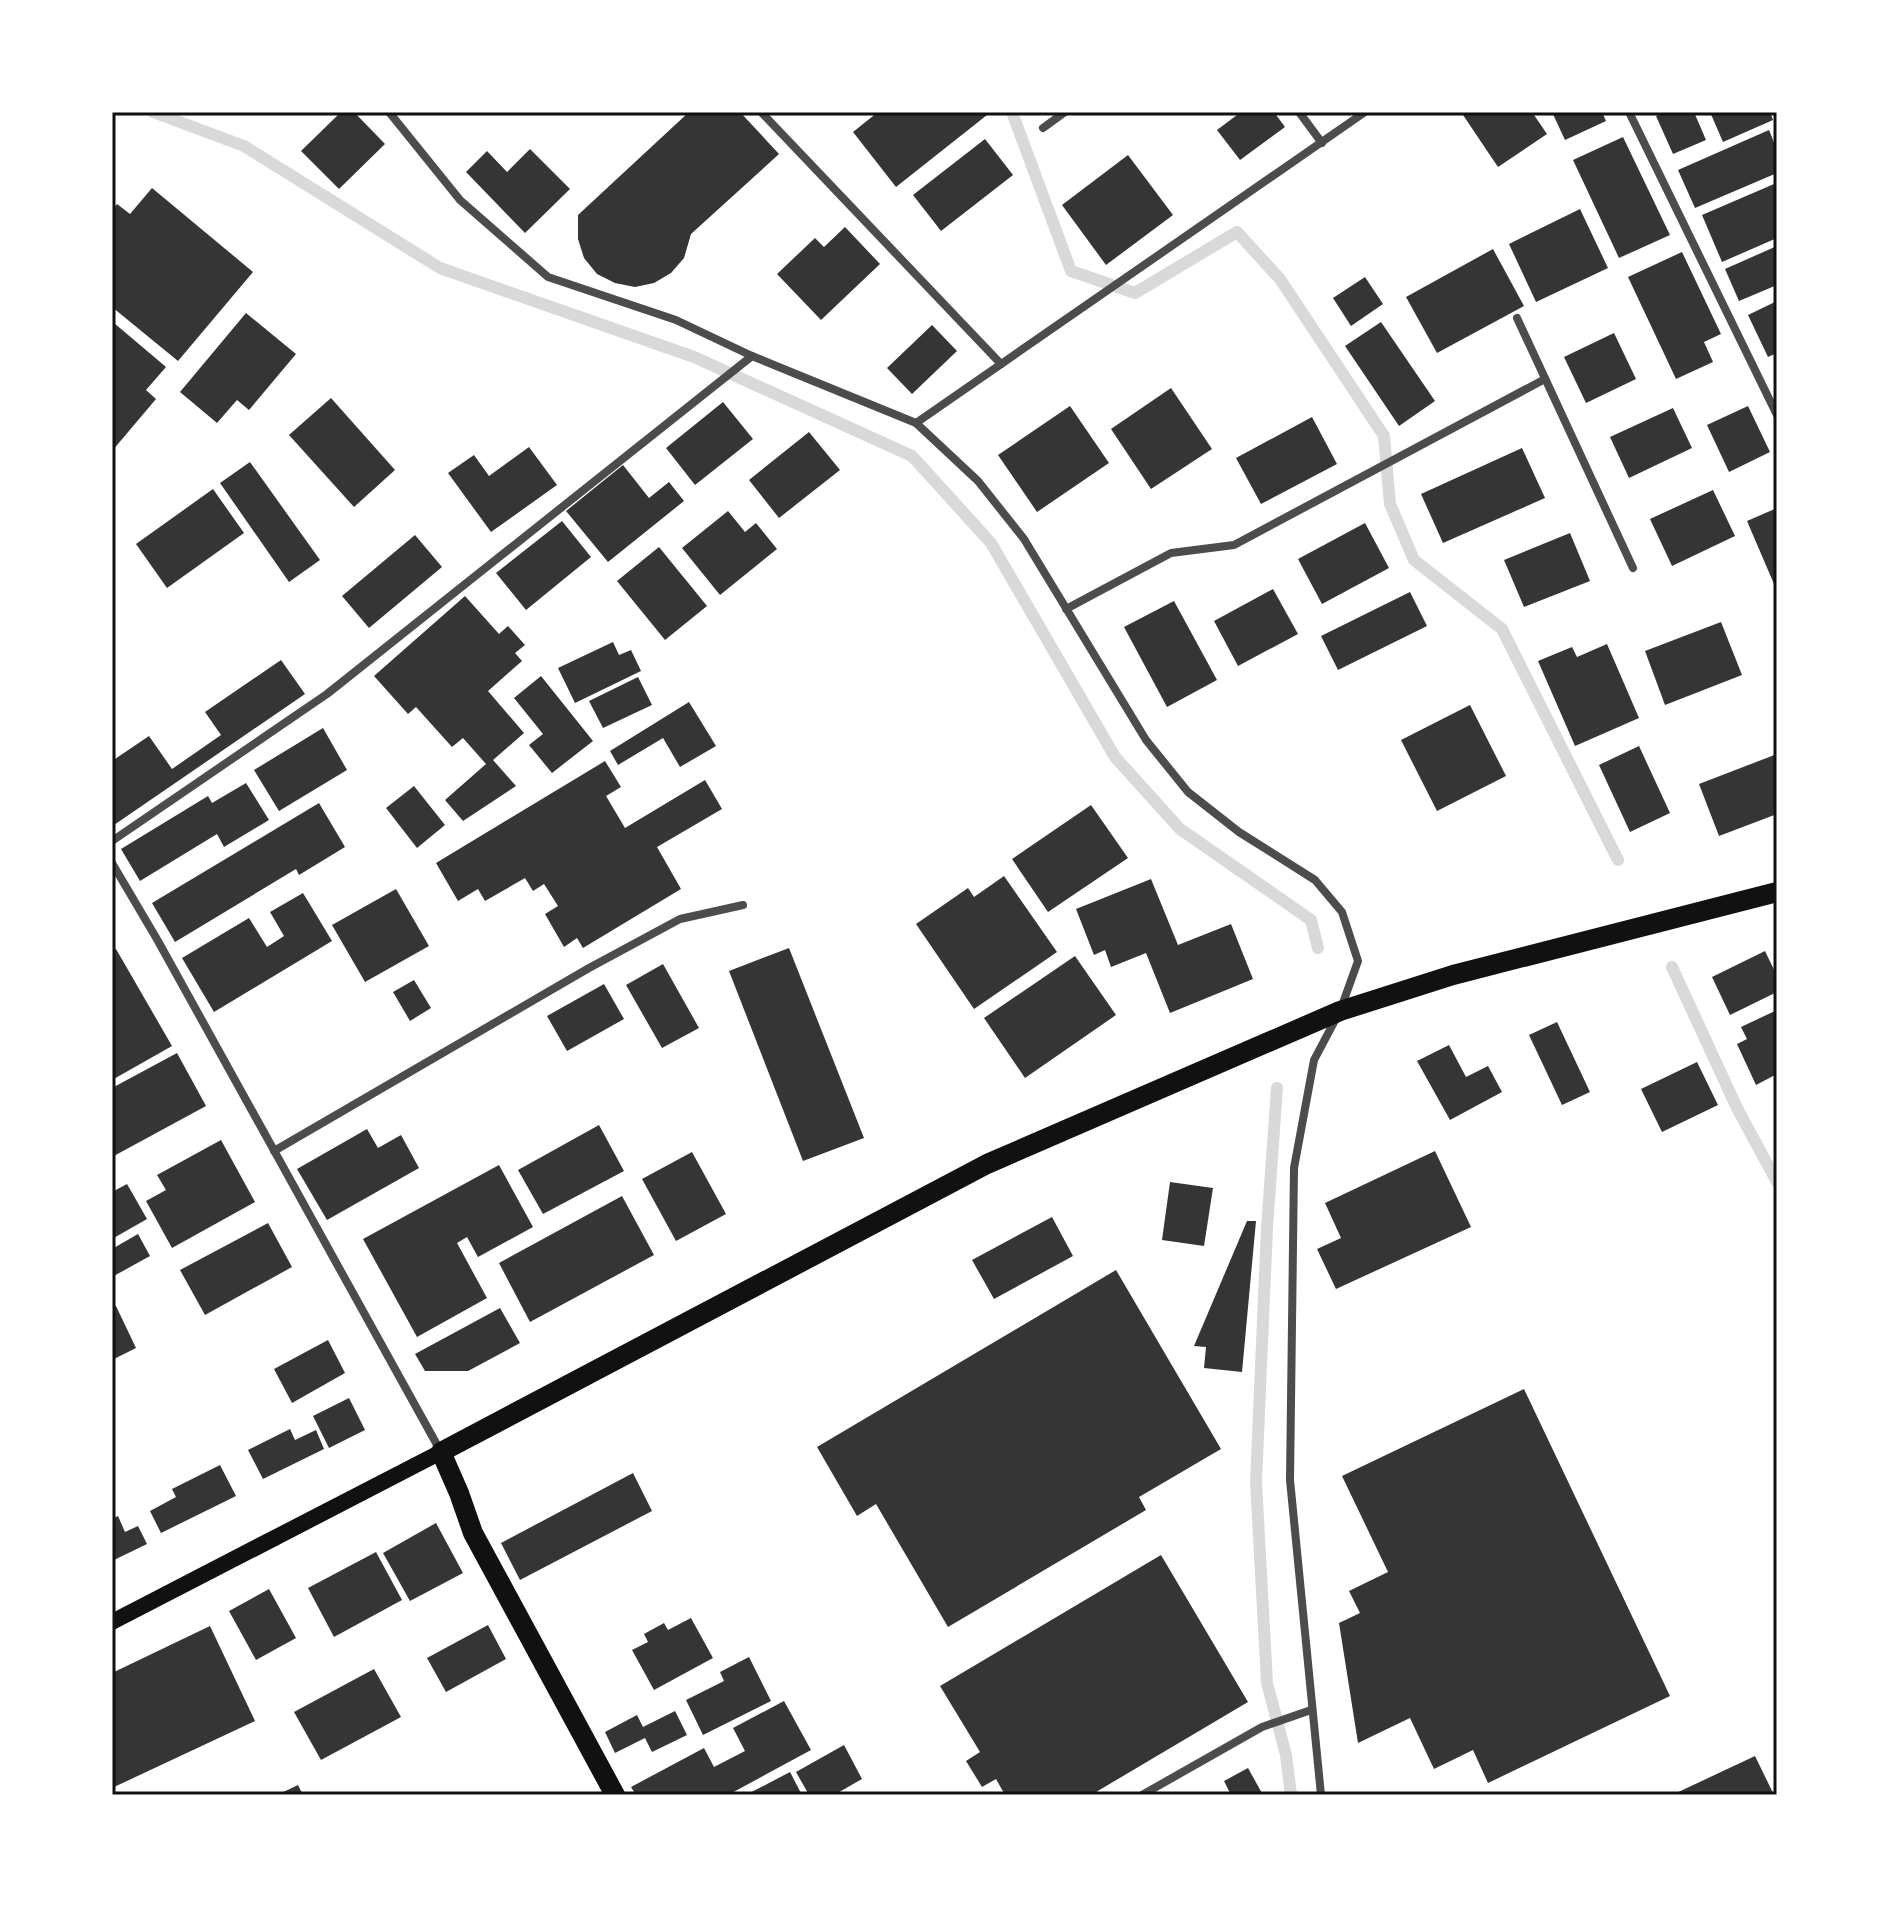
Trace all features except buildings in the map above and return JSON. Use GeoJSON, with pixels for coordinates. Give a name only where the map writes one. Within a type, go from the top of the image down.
{"type":"FeatureCollection","features":[{"type":"Feature","properties":{"kind":"main road"},"geometry":{"type":"LineString","coordinates":[[112,1622],[987,1164],[1340,1011],[1453,975],[1777,892]]}},
{"type":"Feature","properties":{"kind":"main road"},"geometry":{"type":"LineString","coordinates":[[441,1452],[473,1533],[615,1795]]}},
{"type":"Feature","properties":{"kind":"street"},"geometry":{"type":"LineString","coordinates":[[389,112],[460,200],[548,277],[676,320],[752,356],[916,423],[978,481],[1024,539],[1146,740],[1188,792],[1239,832],[1315,880],[1342,912],[1358,961],[1340,1011],[1314,1060],[1294,1168],[1290,1480],[1321,1795]]}},
{"type":"Feature","properties":{"kind":"street"},"geometry":{"type":"LineString","coordinates":[[761,112],[1001,364]]}},
{"type":"Feature","properties":{"kind":"street"},"geometry":{"type":"LineString","coordinates":[[1043,128],[1065,112]]}},
{"type":"Feature","properties":{"kind":"street"},"geometry":{"type":"LineString","coordinates":[[1299,112],[1322,143]]}},
{"type":"Feature","properties":{"kind":"street"},"geometry":{"type":"LineString","coordinates":[[916,423],[1365,112]]}},
{"type":"Feature","properties":{"kind":"street"},"geometry":{"type":"LineString","coordinates":[[1629,112],[1777,415]]}},
{"type":"Feature","properties":{"kind":"street"},"geometry":{"type":"LineString","coordinates":[[1517,318],[1633,568]]}},
{"type":"Feature","properties":{"kind":"street"},"geometry":{"type":"LineString","coordinates":[[112,841],[327,694],[752,356]]}},
{"type":"Feature","properties":{"kind":"street"},"geometry":{"type":"LineString","coordinates":[[1066,609],[1171,553],[1234,545],[1545,379]]}},
{"type":"Feature","properties":{"kind":"street"},"geometry":{"type":"LineString","coordinates":[[112,863],[441,1452]]}},
{"type":"Feature","properties":{"kind":"street"},"geometry":{"type":"LineString","coordinates":[[274,1151],[589,968],[680,919],[743,905]]}},
{"type":"Feature","properties":{"kind":"street"},"geometry":{"type":"LineString","coordinates":[[1142,1795],[1262,1727],[1311,1710]]}},
{"type":"Feature","properties":{"kind":"waterway"},"geometry":{"type":"LineString","coordinates":[[153,112],[244,146],[440,268],[694,357],[912,456],[991,543],[1115,757],[1180,829],[1311,920],[1318,948]]}},
{"type":"Feature","properties":{"kind":"waterway"},"geometry":{"type":"LineString","coordinates":[[1012,112],[1071,271],[1135,293],[1237,232],[1280,279],[1384,436],[1390,504],[1414,560],[1502,629],[1618,860]]}},
{"type":"Feature","properties":{"kind":"waterway"},"geometry":{"type":"LineString","coordinates":[[1672,967],[1737,1108],[1777,1182]]}},
{"type":"Feature","properties":{"kind":"waterway"},"geometry":{"type":"LineString","coordinates":[[1277,1088],[1267,1228],[1256,1482],[1267,1683],[1286,1755],[1291,1795]]}}]}
